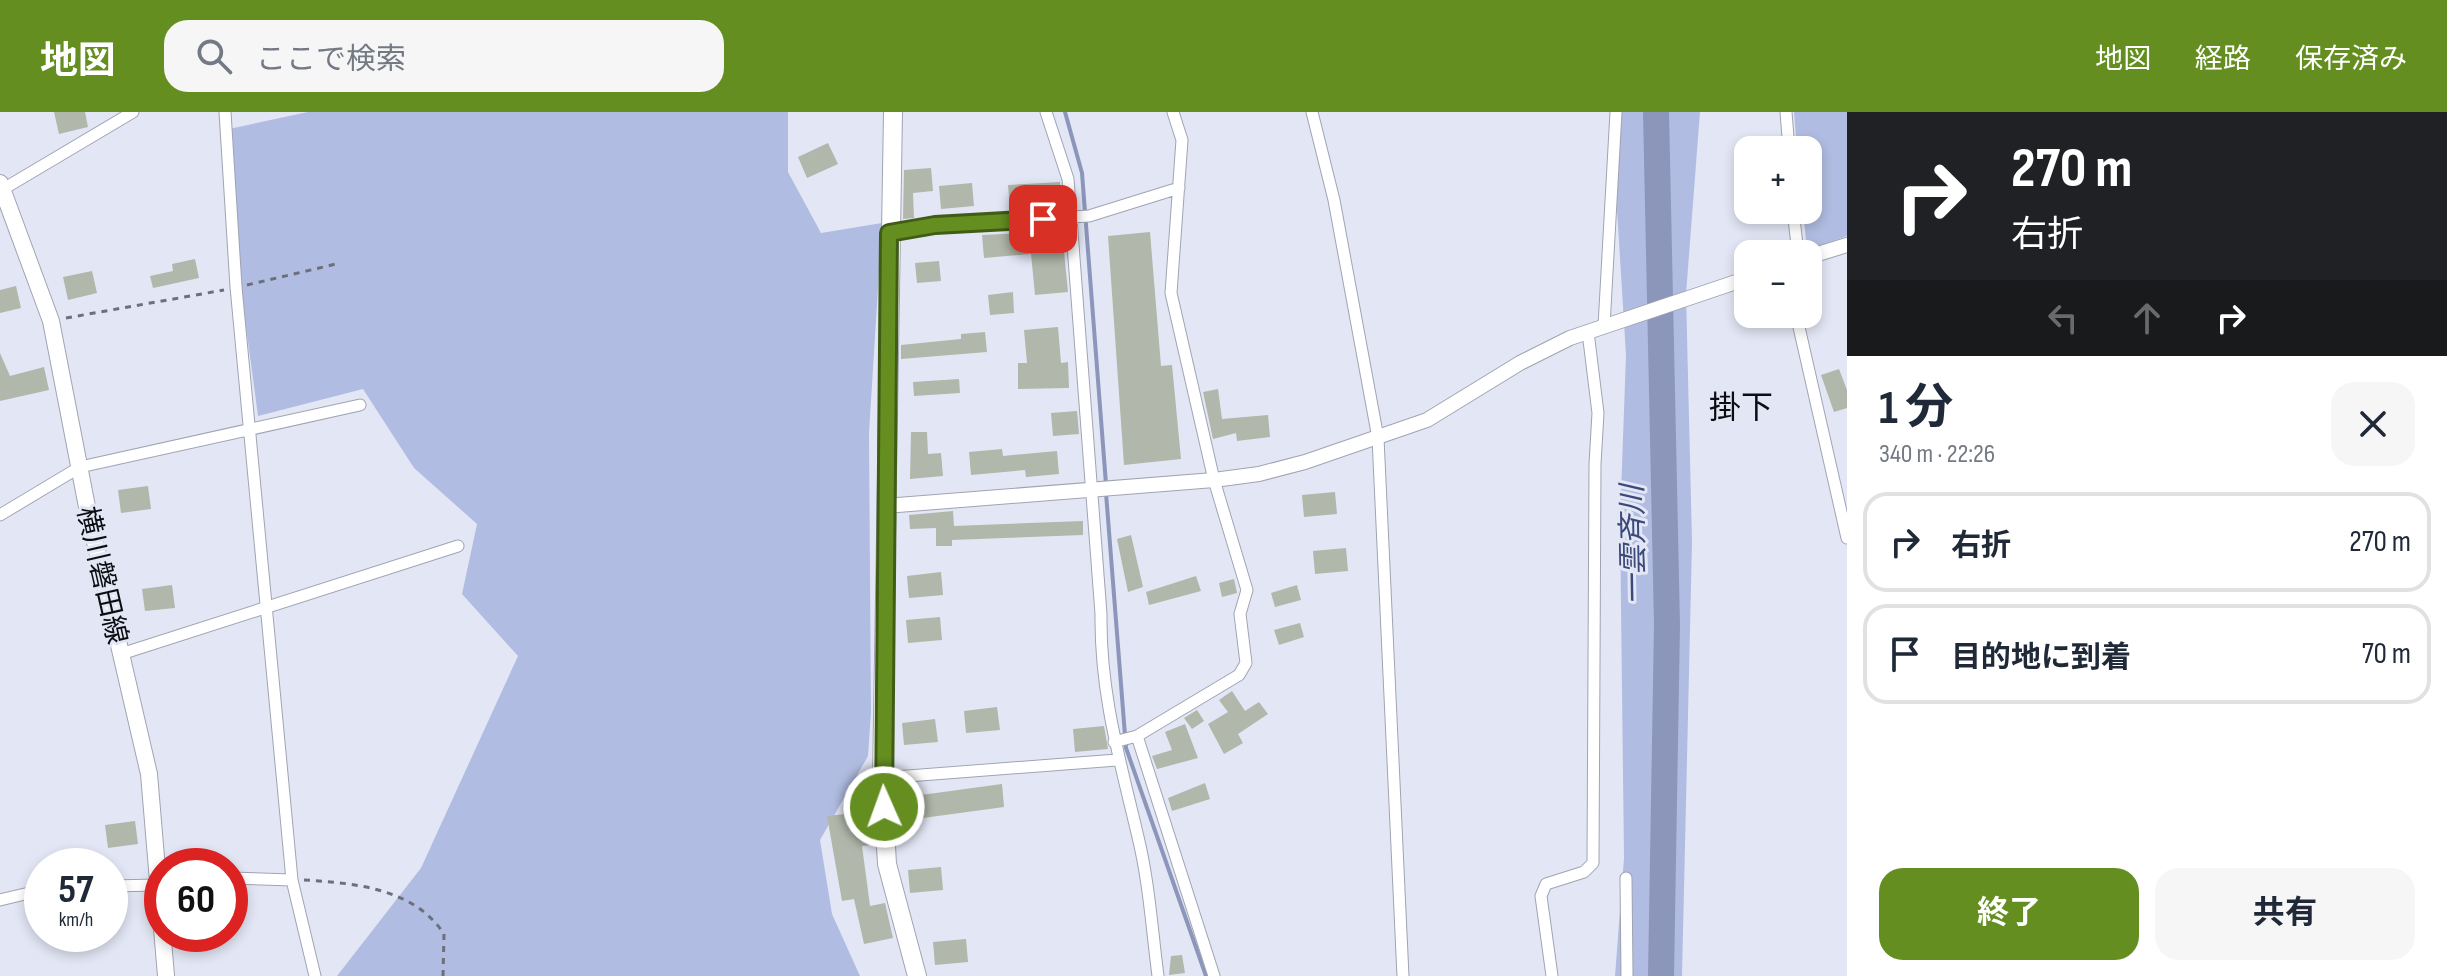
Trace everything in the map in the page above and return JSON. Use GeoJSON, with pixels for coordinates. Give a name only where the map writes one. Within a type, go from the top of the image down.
{"type":"FeatureCollection","features":[{"type":"Feature","properties":{"kind":"main road"},"geometry":{"type":"LineString","coordinates":[[893,112],[882,778],[887,864],[917,976]]}},
{"type":"Feature","properties":{"kind":"main road","name":"横川磐田線"},"geometry":{"type":"LineString","coordinates":[[1,188],[51,321],[80,467],[149,774],[156,848]]}},
{"type":"Feature","properties":{"kind":"main road","name":"横川磐田線"},"geometry":{"type":"LineString","coordinates":[[164,952],[166,976]]}},
{"type":"Feature","properties":{"kind":"street"},"geometry":{"type":"LineString","coordinates":[[1,188],[133,112]]}},
{"type":"Feature","properties":{"kind":"street"},"geometry":{"type":"LineString","coordinates":[[225,112],[236,287],[292,880],[315,976]]}},
{"type":"Feature","properties":{"kind":"street"},"geometry":{"type":"LineString","coordinates":[[1046,112],[1065,164],[1073,217],[1099,488],[1100,666],[1117,760],[1139,839],[1158,976]]}},
{"type":"Feature","properties":{"kind":"street"},"geometry":{"type":"LineString","coordinates":[[1114,742],[1137,736],[1239,675],[1246,663],[1240,614],[1247,590],[1214,480],[1171,293],[1182,140],[1173,112]]}},
{"type":"Feature","properties":{"kind":"street"},"geometry":{"type":"LineString","coordinates":[[1312,112],[1334,200],[1378,438],[1403,976]]}},
{"type":"Feature","properties":{"kind":"street"},"geometry":{"type":"LineString","coordinates":[[1610,324],[1616,112]]}},
{"type":"Feature","properties":{"kind":"street"},"geometry":{"type":"LineString","coordinates":[[1786,112],[1788,136]]}},
{"type":"Feature","properties":{"kind":"street"},"geometry":{"type":"LineString","coordinates":[[889,233],[935,225],[1089,216],[1179,188]]}},
{"type":"Feature","properties":{"kind":"street"},"geometry":{"type":"LineString","coordinates":[[1822,253],[1847,245]]}},
{"type":"Feature","properties":{"kind":"street"},"geometry":{"type":"LineString","coordinates":[[885,506],[1259,474],[1427,420],[1520,363],[1588,332],[1734,283]]}},
{"type":"Feature","properties":{"kind":"street"},"geometry":{"type":"LineString","coordinates":[[1799,328],[1847,538]]}},
{"type":"Feature","properties":{"kind":"street"},"geometry":{"type":"LineString","coordinates":[[1552,976],[1541,896],[1546,884],[1584,872],[1593,863],[1598,413],[1588,332]]}},
{"type":"Feature","properties":{"kind":"street"},"geometry":{"type":"LineString","coordinates":[[0,515],[80,467],[360,405]]}},
{"type":"Feature","properties":{"kind":"street"},"geometry":{"type":"LineString","coordinates":[[121,654],[458,546]]}},
{"type":"Feature","properties":{"kind":"street"},"geometry":{"type":"LineString","coordinates":[[1137,736],[1154,797],[1214,976]]}},
{"type":"Feature","properties":{"kind":"street"},"geometry":{"type":"LineString","coordinates":[[882,778],[1117,760]]}},
{"type":"Feature","properties":{"kind":"street"},"geometry":{"type":"LineString","coordinates":[[1626,878],[1627,976]]}},
{"type":"Feature","properties":{"kind":"street"},"geometry":{"type":"LineString","coordinates":[[248,879],[292,880]]}},
{"type":"Feature","properties":{"kind":"street"},"geometry":{"type":"LineString","coordinates":[[0,900],[24,894]]}},
{"type":"Feature","properties":{"kind":"path"},"geometry":{"type":"LineString","coordinates":[[51,321],[236,287],[336,264]]}},
{"type":"Feature","properties":{"kind":"path"},"geometry":{"type":"LineString","coordinates":[[292,880],[357,883],[425,911],[444,934],[443,976]]}},
{"type":"Feature","properties":{"kind":"shaded area"},"geometry":{"type":"Polygon","coordinates":[[[308,112],[788,112],[788,172],[821,233],[882,223],[869,433],[871,712],[868,756],[820,840],[832,914],[860,976],[337,976],[421,868],[518,656],[462,594],[477,524],[414,468],[363,389],[258,416],[231,215],[229,129],[308,112]]]}},
{"type":"Feature","properties":{"kind":"shaded area"},"geometry":{"type":"Polygon","coordinates":[[[1611,112],[1700,112],[1686,294],[1692,542],[1682,976],[1615,976],[1624,858],[1620,521],[1626,355],[1611,112]]]}},
{"type":"Feature","properties":{"kind":"shaded area"},"geometry":{"type":"Polygon","coordinates":[[[1794,112],[1847,112],[1847,236],[1822,245],[1822,240],[1806,240],[1804,224],[1822,224],[1822,136],[1796,136],[1794,112]]]}},
{"type":"Feature","properties":{"kind":"building"},"geometry":{"type":"Polygon","coordinates":[[[54,112],[85,112],[88,127],[59,134],[54,112]]]}},
{"type":"Feature","properties":{"kind":"building"},"geometry":{"type":"Polygon","coordinates":[[[828,143],[838,164],[807,178],[798,157],[828,143]]]}},
{"type":"Feature","properties":{"kind":"building"},"geometry":{"type":"Polygon","coordinates":[[[931,168],[933,191],[913,193],[914,218],[903,219],[904,170],[931,168]]]}},
{"type":"Feature","properties":{"kind":"building"},"geometry":{"type":"Polygon","coordinates":[[[1060,182],[1061,205],[1010,209],[1008,185],[1060,182]]]}},
{"type":"Feature","properties":{"kind":"building"},"geometry":{"type":"Polygon","coordinates":[[[972,183],[974,206],[941,209],[939,186],[972,183]]]}},
{"type":"Feature","properties":{"kind":"building"},"geometry":{"type":"Polygon","coordinates":[[[1062,231],[1068,292],[1035,295],[1031,254],[984,258],[982,235],[1062,231]]]}},
{"type":"Feature","properties":{"kind":"building"},"geometry":{"type":"Polygon","coordinates":[[[1150,232],[1161,366],[1172,365],[1181,459],[1124,465],[1108,236],[1150,232]]]}},
{"type":"Feature","properties":{"kind":"building"},"geometry":{"type":"Polygon","coordinates":[[[195,259],[199,278],[153,288],[150,276],[173,271],[172,264],[195,259]]]}},
{"type":"Feature","properties":{"kind":"building"},"geometry":{"type":"Polygon","coordinates":[[[939,261],[941,281],[917,283],[915,263],[939,261]]]}},
{"type":"Feature","properties":{"kind":"building"},"geometry":{"type":"Polygon","coordinates":[[[92,271],[97,293],[68,300],[63,277],[92,271]]]}},
{"type":"Feature","properties":{"kind":"building"},"geometry":{"type":"Polygon","coordinates":[[[16,286],[21,308],[0,313],[0,290],[16,286]]]}},
{"type":"Feature","properties":{"kind":"building"},"geometry":{"type":"Polygon","coordinates":[[[1013,292],[1014,313],[990,315],[988,295],[1013,292]]]}},
{"type":"Feature","properties":{"kind":"building"},"geometry":{"type":"Polygon","coordinates":[[[1058,327],[1061,363],[1068,362],[1069,388],[1018,389],[1018,363],[1027,363],[1024,330],[1058,327]]]}},
{"type":"Feature","properties":{"kind":"building"},"geometry":{"type":"Polygon","coordinates":[[[985,332],[987,352],[901,359],[901,345],[961,339],[961,334],[985,332]]]}},
{"type":"Feature","properties":{"kind":"building"},"geometry":{"type":"Polygon","coordinates":[[[0,353],[10,376],[44,367],[49,390],[0,401],[0,353]]]}},
{"type":"Feature","properties":{"kind":"building"},"geometry":{"type":"Polygon","coordinates":[[[1839,369],[1847,390],[1847,408],[1834,412],[1821,375],[1839,369]]]}},
{"type":"Feature","properties":{"kind":"building"},"geometry":{"type":"Polygon","coordinates":[[[959,379],[960,393],[914,396],[913,382],[959,379]]]}},
{"type":"Feature","properties":{"kind":"building"},"geometry":{"type":"Polygon","coordinates":[[[1218,389],[1222,419],[1268,415],[1270,437],[1237,441],[1236,433],[1213,439],[1203,392],[1218,389]]]}},
{"type":"Feature","properties":{"kind":"building"},"geometry":{"type":"Polygon","coordinates":[[[1077,411],[1079,434],[1053,436],[1051,413],[1077,411]]]}},
{"type":"Feature","properties":{"kind":"building"},"geometry":{"type":"Polygon","coordinates":[[[911,432],[927,432],[928,454],[941,453],[943,476],[910,479],[911,432]]]}},
{"type":"Feature","properties":{"kind":"building"},"geometry":{"type":"Polygon","coordinates":[[[1002,449],[1003,456],[1057,451],[1059,474],[1026,477],[1025,470],[971,475],[969,452],[1002,449]]]}},
{"type":"Feature","properties":{"kind":"building"},"geometry":{"type":"Polygon","coordinates":[[[148,486],[151,509],[121,513],[118,490],[148,486]]]}},
{"type":"Feature","properties":{"kind":"building"},"geometry":{"type":"Polygon","coordinates":[[[1335,492],[1337,514],[1304,517],[1302,495],[1335,492]]]}},
{"type":"Feature","properties":{"kind":"building"},"geometry":{"type":"Polygon","coordinates":[[[953,511],[954,526],[1083,521],[1083,535],[952,540],[952,546],[936,546],[936,528],[910,529],[909,515],[953,511]]]}},
{"type":"Feature","properties":{"kind":"building"},"geometry":{"type":"Polygon","coordinates":[[[1131,535],[1143,587],[1128,592],[1117,539],[1131,535]]]}},
{"type":"Feature","properties":{"kind":"building"},"geometry":{"type":"Polygon","coordinates":[[[1346,548],[1348,571],[1315,574],[1313,551],[1346,548]]]}},
{"type":"Feature","properties":{"kind":"building"},"geometry":{"type":"Polygon","coordinates":[[[941,572],[943,595],[909,598],[907,576],[941,572]]]}},
{"type":"Feature","properties":{"kind":"building"},"geometry":{"type":"Polygon","coordinates":[[[1196,576],[1201,591],[1149,605],[1146,592],[1196,576]]]}},
{"type":"Feature","properties":{"kind":"building"},"geometry":{"type":"Polygon","coordinates":[[[1234,579],[1237,593],[1222,597],[1219,583],[1234,579]]]}},
{"type":"Feature","properties":{"kind":"building"},"geometry":{"type":"Polygon","coordinates":[[[172,585],[175,608],[145,611],[142,589],[172,585]]]}},
{"type":"Feature","properties":{"kind":"building"},"geometry":{"type":"Polygon","coordinates":[[[1297,585],[1301,600],[1275,607],[1271,593],[1297,585]]]}},
{"type":"Feature","properties":{"kind":"building"},"geometry":{"type":"Polygon","coordinates":[[[940,617],[942,640],[908,643],[906,620],[940,617]]]}},
{"type":"Feature","properties":{"kind":"building"},"geometry":{"type":"Polygon","coordinates":[[[1300,623],[1304,637],[1279,645],[1274,630],[1300,623]]]}},
{"type":"Feature","properties":{"kind":"building"},"geometry":{"type":"Polygon","coordinates":[[[1232,691],[1245,711],[1259,702],[1268,714],[1238,734],[1243,743],[1224,754],[1208,724],[1228,712],[1219,700],[1232,691]]]}},
{"type":"Feature","properties":{"kind":"building"},"geometry":{"type":"Polygon","coordinates":[[[997,707],[1000,730],[966,733],[964,711],[997,707]]]}},
{"type":"Feature","properties":{"kind":"building"},"geometry":{"type":"Polygon","coordinates":[[[1197,710],[1204,721],[1192,729],[1184,718],[1197,710]]]}},
{"type":"Feature","properties":{"kind":"building"},"geometry":{"type":"Polygon","coordinates":[[[935,719],[938,742],[904,745],[902,723],[935,719]]]}},
{"type":"Feature","properties":{"kind":"building"},"geometry":{"type":"Polygon","coordinates":[[[1185,724],[1198,758],[1157,769],[1152,756],[1172,750],[1165,732],[1185,724]]]}},
{"type":"Feature","properties":{"kind":"building"},"geometry":{"type":"Polygon","coordinates":[[[1104,726],[1108,749],[1075,752],[1073,729],[1104,726]]]}},
{"type":"Feature","properties":{"kind":"building"},"geometry":{"type":"Polygon","coordinates":[[[1205,783],[1210,799],[1172,811],[1168,798],[1205,783]]]}},
{"type":"Feature","properties":{"kind":"building"},"geometry":{"type":"Polygon","coordinates":[[[1002,784],[1004,807],[923,818],[921,795],[1002,784]]]}},
{"type":"Feature","properties":{"kind":"building"},"geometry":{"type":"Polygon","coordinates":[[[872,811],[874,845],[862,846],[870,906],[885,903],[893,938],[864,944],[854,899],[842,901],[827,816],[872,811]]]}},
{"type":"Feature","properties":{"kind":"building"},"geometry":{"type":"Polygon","coordinates":[[[135,821],[138,844],[108,848],[105,825],[135,821]]]}},
{"type":"Feature","properties":{"kind":"building"},"geometry":{"type":"Polygon","coordinates":[[[941,867],[943,890],[910,893],[908,870],[941,867]]]}},
{"type":"Feature","properties":{"kind":"building"},"geometry":{"type":"Polygon","coordinates":[[[966,939],[968,962],[935,965],[933,942],[966,939]]]}},
{"type":"Feature","properties":{"kind":"building"},"geometry":{"type":"Polygon","coordinates":[[[1182,955],[1185,973],[1169,975],[1171,956],[1182,955]]]}},
{"type":"Feature","properties":{"kind":"waterway"},"geometry":{"type":"LineString","coordinates":[[1065,112],[1082,173],[1106,484]]}},
{"type":"Feature","properties":{"kind":"waterway","name":"一雲斉川"},"geometry":{"type":"LineString","coordinates":[[1656,112],[1667,625],[1661,976]]}},
{"type":"Feature","properties":{"kind":"waterway"},"geometry":{"type":"LineString","coordinates":[[1106,493],[1126,748],[1206,976]]}},
{"type":"Feature","properties":{"kind":"district","name":"掛下"},"geometry":{"type":"Point","coordinates":[1741,407]}},
{"type":"Feature","properties":{"kind":"route"},"geometry":{"type":"LineString","coordinates":[[884,807],[889,233],[935,225],[1043,219]]}}]}
